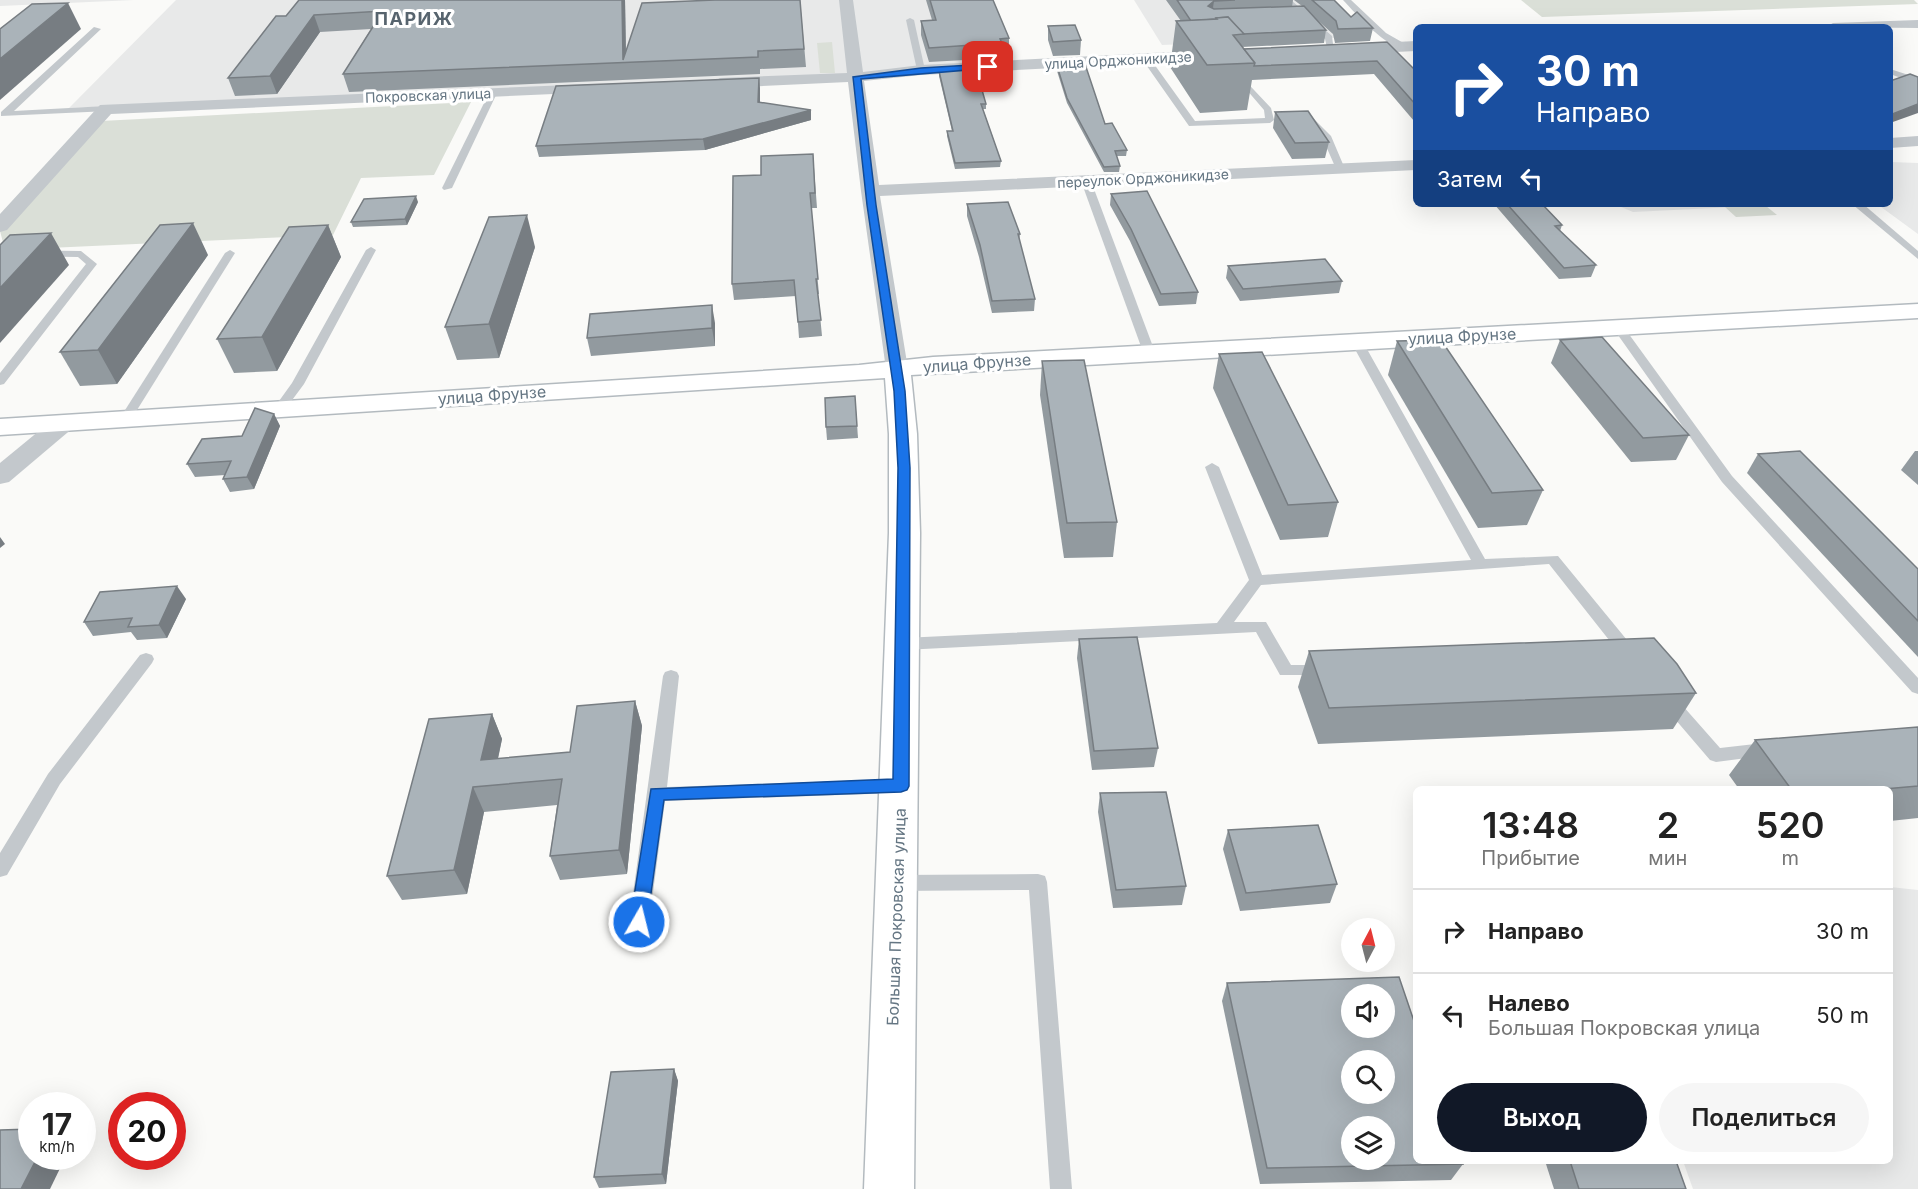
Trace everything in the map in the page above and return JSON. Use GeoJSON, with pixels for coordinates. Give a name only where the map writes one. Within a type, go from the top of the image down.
{"type":"FeatureCollection","features":[{"type":"Feature","properties":{"kind":"main road","name":"улица Фрунзе"},"geometry":{"type":"LineString","coordinates":[[0,427],[1149,352],[1918,311]]}},
{"type":"Feature","properties":{"kind":"main road","name":"Большая Покровская улица"},"geometry":{"type":"LineString","coordinates":[[889,1189],[903,644],[904,468],[897,369]]}},
{"type":"Feature","properties":{"kind":"street","name":"Большая Покровская улица"},"geometry":{"type":"LineString","coordinates":[[846,0],[870,191],[897,369]]}},
{"type":"Feature","properties":{"kind":"street"},"geometry":{"type":"LineString","coordinates":[[1893,25],[1918,24]]}},
{"type":"Feature","properties":{"kind":"street"},"geometry":{"type":"LineString","coordinates":[[1325,50],[1410,47]]}},
{"type":"Feature","properties":{"kind":"street","name":"улица Орджоникидзе"},"geometry":{"type":"LineString","coordinates":[[856,77],[921,70],[1221,54]]}},
{"type":"Feature","properties":{"kind":"street"},"geometry":{"type":"LineString","coordinates":[[708,84],[856,77]]}},
{"type":"Feature","properties":{"kind":"street","name":"Покровская улица"},"geometry":{"type":"LineString","coordinates":[[106,109],[612,88]]}},
{"type":"Feature","properties":{"kind":"street"},"geometry":{"type":"LineString","coordinates":[[0,226],[106,109]]}},
{"type":"Feature","properties":{"kind":"street"},"geometry":{"type":"LineString","coordinates":[[1893,143],[1918,141]]}},
{"type":"Feature","properties":{"kind":"street","name":"переулок Орджоникидзе"},"geometry":{"type":"LineString","coordinates":[[870,191],[1413,165]]}},
{"type":"Feature","properties":{"kind":"street"},"geometry":{"type":"LineString","coordinates":[[0,476],[65,422]]}},
{"type":"Feature","properties":{"kind":"lane"},"geometry":{"type":"LineString","coordinates":[[1287,0],[1329,38],[1325,50]]}},
{"type":"Feature","properties":{"kind":"lane"},"geometry":{"type":"LineString","coordinates":[[1347,0],[1383,34],[1410,47]]}},
{"type":"Feature","properties":{"kind":"lane"},"geometry":{"type":"LineString","coordinates":[[1293,16],[1304,15]]}},
{"type":"Feature","properties":{"kind":"lane"},"geometry":{"type":"LineString","coordinates":[[910,20],[921,70]]}},
{"type":"Feature","properties":{"kind":"lane"},"geometry":{"type":"LineString","coordinates":[[3,114],[97,28]]}},
{"type":"Feature","properties":{"kind":"lane"},"geometry":{"type":"LineString","coordinates":[[1146,59],[1192,124],[1274,119],[1231,67]]}},
{"type":"Feature","properties":{"kind":"lane"},"geometry":{"type":"LineString","coordinates":[[1893,72],[1918,81]]}},
{"type":"Feature","properties":{"kind":"lane"},"geometry":{"type":"LineString","coordinates":[[447,188],[493,93]]}},
{"type":"Feature","properties":{"kind":"lane","name":"Покровская улица"},"geometry":{"type":"LineString","coordinates":[[3,114],[106,109]]}},
{"type":"Feature","properties":{"kind":"lane"},"geometry":{"type":"LineString","coordinates":[[1299,119],[1308,118],[1326,136],[1340,169]]}},
{"type":"Feature","properties":{"kind":"lane"},"geometry":{"type":"LineString","coordinates":[[1086,181],[1149,352]]}},
{"type":"Feature","properties":{"kind":"lane"},"geometry":{"type":"LineString","coordinates":[[1861,207],[1918,256]]}},
{"type":"Feature","properties":{"kind":"lane"},"geometry":{"type":"LineString","coordinates":[[280,408],[298,384],[371,250]]}},
{"type":"Feature","properties":{"kind":"lane"},"geometry":{"type":"LineString","coordinates":[[0,253],[81,254],[92,264],[0,381]]}},
{"type":"Feature","properties":{"kind":"lane"},"geometry":{"type":"LineString","coordinates":[[126,418],[230,253]]}},
{"type":"Feature","properties":{"kind":"lane"},"geometry":{"type":"LineString","coordinates":[[1619,328],[1727,479],[1918,688]]}},
{"type":"Feature","properties":{"kind":"lane"},"geometry":{"type":"LineString","coordinates":[[1357,342],[1481,564]]}},
{"type":"Feature","properties":{"kind":"lane"},"geometry":{"type":"LineString","coordinates":[[1212,467],[1257,580]]}},
{"type":"Feature","properties":{"kind":"lane"},"geometry":{"type":"LineString","coordinates":[[1221,628],[1257,580],[1553,559],[1636,662],[1608,659]]}},
{"type":"Feature","properties":{"kind":"lane"},"geometry":{"type":"LineString","coordinates":[[903,644],[1261,626],[1286,671],[1333,669]]}},
{"type":"Feature","properties":{"kind":"lane"},"geometry":{"type":"LineString","coordinates":[[0,869],[54,779],[146,658]]}},
{"type":"Feature","properties":{"kind":"lane"},"geometry":{"type":"LineString","coordinates":[[639,922],[671,676]]}},
{"type":"Feature","properties":{"kind":"lane"},"geometry":{"type":"LineString","coordinates":[[1655,684],[1716,755],[1775,749]]}},
{"type":"Feature","properties":{"kind":"lane"},"geometry":{"type":"LineString","coordinates":[[657,794],[901,786]]}},
{"type":"Feature","properties":{"kind":"lane"},"geometry":{"type":"LineString","coordinates":[[896,883],[1038,882],[1060,1189]]}},
{"type":"Feature","properties":{"kind":"shaded area"},"geometry":{"type":"Polygon","coordinates":[[[0,0],[134,0],[0,6],[0,0]]]}},
{"type":"Feature","properties":{"kind":"shaded area"},"geometry":{"type":"Polygon","coordinates":[[[176,0],[991,0],[1009,63],[839,74],[69,108],[176,0]]]}},
{"type":"Feature","properties":{"kind":"shaded area"},"geometry":{"type":"Polygon","coordinates":[[[1134,0],[1324,0],[1359,37],[1162,45],[1134,0]]]}},
{"type":"Feature","properties":{"kind":"shaded area"},"geometry":{"type":"Polygon","coordinates":[[[1521,0],[1914,0],[1918,4],[1542,17],[1521,0]]]}},
{"type":"Feature","properties":{"kind":"shaded area"},"geometry":{"type":"Polygon","coordinates":[[[832,42],[835,73],[820,73],[817,43],[832,42]]]}},
{"type":"Feature","properties":{"kind":"shaded area"},"geometry":{"type":"Polygon","coordinates":[[[471,102],[434,175],[361,178],[333,235],[5,250],[0,231],[101,121],[471,102]]]}},
{"type":"Feature","properties":{"kind":"shaded area"},"geometry":{"type":"Polygon","coordinates":[[[1893,162],[1918,163],[1918,234],[1881,207],[1893,207],[1893,162]]]}},
{"type":"Feature","properties":{"kind":"shaded area"},"geometry":{"type":"Polygon","coordinates":[[[1621,207],[1734,207],[1633,212],[1621,207]]]}},
{"type":"Feature","properties":{"kind":"shaded area"},"geometry":{"type":"Polygon","coordinates":[[[1725,207],[1767,207],[1777,215],[1736,217],[1725,207]]]}},
{"type":"Feature","properties":{"kind":"shaded area"},"geometry":{"type":"Polygon","coordinates":[[[1893,887],[1918,890],[1918,1189],[1693,1189],[1684,1164],[1893,1164],[1893,887]]]}},
{"type":"Feature","properties":{"kind":"building"},"geometry":{"type":"Polygon","coordinates":[[[299,0],[622,0],[623,60],[642,3],[800,0],[804,49],[758,51],[758,57],[343,74],[383,11],[314,15],[270,76],[228,78],[276,16],[286,16],[299,0]]]}},
{"type":"Feature","properties":{"kind":"building"},"geometry":{"type":"Polygon","coordinates":[[[930,0],[993,0],[1009,38],[1000,39],[1002,43],[929,48],[921,21],[936,20],[930,0]]]}},
{"type":"Feature","properties":{"kind":"building"},"geometry":{"type":"Polygon","coordinates":[[[1177,0],[1235,0],[1214,1],[1208,6],[1214,9],[1304,6],[1326,30],[1243,34],[1228,17],[1191,21],[1177,0]]]}},
{"type":"Feature","properties":{"kind":"building"},"geometry":{"type":"Polygon","coordinates":[[[1312,0],[1334,0],[1351,17],[1357,12],[1373,28],[1338,29],[1336,21],[1312,0]]]}},
{"type":"Feature","properties":{"kind":"building"},"geometry":{"type":"Polygon","coordinates":[[[68,3],[0,59],[0,29],[32,4],[68,3]]]}},
{"type":"Feature","properties":{"kind":"building"},"geometry":{"type":"Polygon","coordinates":[[[1228,17],[1244,34],[1233,35],[1255,63],[1207,65],[1176,21],[1228,17]]]}},
{"type":"Feature","properties":{"kind":"building"},"geometry":{"type":"Polygon","coordinates":[[[1075,25],[1081,40],[1053,42],[1048,26],[1075,25]]]}},
{"type":"Feature","properties":{"kind":"building"},"geometry":{"type":"Polygon","coordinates":[[[1387,42],[1413,68],[1413,102],[1377,61],[1254,66],[1255,63],[1244,49],[1387,42]]]}},
{"type":"Feature","properties":{"kind":"building"},"geometry":{"type":"Polygon","coordinates":[[[1085,64],[1105,124],[1112,123],[1127,150],[1115,151],[1120,166],[1104,167],[1067,98],[1057,66],[1085,64]]]}},
{"type":"Feature","properties":{"kind":"building"},"geometry":{"type":"Polygon","coordinates":[[[976,69],[986,104],[981,104],[1001,161],[955,163],[947,131],[953,131],[939,71],[976,69]]]}},
{"type":"Feature","properties":{"kind":"building"},"geometry":{"type":"Polygon","coordinates":[[[1910,74],[1918,77],[1918,104],[1893,114],[1893,80],[1910,74]]]}},
{"type":"Feature","properties":{"kind":"building"},"geometry":{"type":"Polygon","coordinates":[[[759,78],[758,102],[811,110],[703,139],[536,146],[556,86],[759,78]]]}},
{"type":"Feature","properties":{"kind":"building"},"geometry":{"type":"Polygon","coordinates":[[[1308,111],[1329,142],[1295,143],[1275,112],[1308,111]]]}},
{"type":"Feature","properties":{"kind":"building"},"geometry":{"type":"Polygon","coordinates":[[[813,154],[815,193],[810,193],[821,320],[798,322],[794,280],[732,284],[733,176],[761,175],[761,156],[813,154]]]}},
{"type":"Feature","properties":{"kind":"building"},"geometry":{"type":"Polygon","coordinates":[[[1147,191],[1198,292],[1161,294],[1131,229],[1111,194],[1147,191]]]}},
{"type":"Feature","properties":{"kind":"building"},"geometry":{"type":"Polygon","coordinates":[[[416,196],[405,219],[351,222],[364,199],[416,196]]]}},
{"type":"Feature","properties":{"kind":"building"},"geometry":{"type":"Polygon","coordinates":[[[1008,202],[1020,234],[1018,234],[1035,299],[992,301],[980,245],[967,204],[1008,202]]]}},
{"type":"Feature","properties":{"kind":"building"},"geometry":{"type":"Polygon","coordinates":[[[1510,207],[1545,207],[1562,225],[1555,226],[1596,265],[1564,268],[1510,207]]]}},
{"type":"Feature","properties":{"kind":"building"},"geometry":{"type":"Polygon","coordinates":[[[527,215],[489,324],[445,327],[489,217],[527,215]]]}},
{"type":"Feature","properties":{"kind":"building"},"geometry":{"type":"Polygon","coordinates":[[[193,223],[98,350],[60,352],[160,225],[193,223]]]}},
{"type":"Feature","properties":{"kind":"building"},"geometry":{"type":"Polygon","coordinates":[[[328,225],[262,337],[217,339],[289,227],[328,225]]]}},
{"type":"Feature","properties":{"kind":"building"},"geometry":{"type":"Polygon","coordinates":[[[51,233],[0,288],[0,245],[10,235],[51,233]]]}},
{"type":"Feature","properties":{"kind":"building"},"geometry":{"type":"Polygon","coordinates":[[[1325,259],[1342,281],[1243,289],[1228,266],[1325,259]]]}},
{"type":"Feature","properties":{"kind":"building"},"geometry":{"type":"Polygon","coordinates":[[[712,305],[712,328],[587,338],[590,314],[712,305]]]}},
{"type":"Feature","properties":{"kind":"building"},"geometry":{"type":"Polygon","coordinates":[[[1602,337],[1689,435],[1643,438],[1560,340],[1602,337]]]}},
{"type":"Feature","properties":{"kind":"building"},"geometry":{"type":"Polygon","coordinates":[[[1441,340],[1543,490],[1492,493],[1397,341],[1441,340]]]}},
{"type":"Feature","properties":{"kind":"building"},"geometry":{"type":"Polygon","coordinates":[[[1262,352],[1338,502],[1288,505],[1219,354],[1262,352]]]}},
{"type":"Feature","properties":{"kind":"building"},"geometry":{"type":"Polygon","coordinates":[[[1084,360],[1117,522],[1067,523],[1042,361],[1084,360]]]}},
{"type":"Feature","properties":{"kind":"building"},"geometry":{"type":"Polygon","coordinates":[[[855,396],[857,426],[826,427],[825,398],[855,396]]]}},
{"type":"Feature","properties":{"kind":"building"},"geometry":{"type":"Polygon","coordinates":[[[255,408],[274,414],[247,477],[223,479],[231,461],[187,464],[202,439],[242,436],[255,408]]]}},
{"type":"Feature","properties":{"kind":"building"},"geometry":{"type":"Polygon","coordinates":[[[1800,451],[1918,569],[1918,621],[1758,454],[1800,451]]]}},
{"type":"Feature","properties":{"kind":"building"},"geometry":{"type":"Polygon","coordinates":[[[177,586],[159,625],[128,627],[132,618],[84,622],[100,592],[177,586]]]}},
{"type":"Feature","properties":{"kind":"building"},"geometry":{"type":"Polygon","coordinates":[[[1137,637],[1158,748],[1094,751],[1079,639],[1137,637]]]}},
{"type":"Feature","properties":{"kind":"building"},"geometry":{"type":"Polygon","coordinates":[[[1654,638],[1677,664],[1696,693],[1329,708],[1309,651],[1654,638]]]}},
{"type":"Feature","properties":{"kind":"building"},"geometry":{"type":"Polygon","coordinates":[[[635,701],[619,850],[550,856],[562,779],[473,787],[454,870],[387,876],[429,719],[492,714],[481,760],[570,752],[577,706],[635,701]]]}},
{"type":"Feature","properties":{"kind":"building"},"geometry":{"type":"Polygon","coordinates":[[[1918,727],[1918,786],[1893,788],[1893,786],[1789,786],[1755,740],[1918,727]]]}},
{"type":"Feature","properties":{"kind":"building"},"geometry":{"type":"Polygon","coordinates":[[[1166,792],[1186,886],[1116,890],[1100,793],[1166,792]]]}},
{"type":"Feature","properties":{"kind":"building"},"geometry":{"type":"Polygon","coordinates":[[[1318,825],[1337,884],[1246,893],[1228,830],[1318,825]]]}},
{"type":"Feature","properties":{"kind":"building"},"geometry":{"type":"Polygon","coordinates":[[[1399,977],[1413,1018],[1413,1164],[1463,1164],[1395,1165],[1395,1116],[1341,1116],[1341,1166],[1267,1168],[1227,983],[1399,977]]]}},
{"type":"Feature","properties":{"kind":"building"},"geometry":{"type":"Polygon","coordinates":[[[674,1069],[662,1174],[594,1177],[611,1072],[674,1069]]]}},
{"type":"Feature","properties":{"kind":"building"},"geometry":{"type":"Polygon","coordinates":[[[18,1129],[18,1170],[31,1170],[21,1189],[0,1189],[0,1130],[18,1129]]]}},
{"type":"Feature","properties":{"kind":"building"},"geometry":{"type":"Polygon","coordinates":[[[1571,1164],[1677,1164],[1686,1189],[1579,1189],[1571,1164]]]}},
{"type":"Feature","properties":{"kind":"district","name":"ПАРИЖ"},"geometry":{"type":"Point","coordinates":[414,18]}},
{"type":"Feature","properties":{"kind":"route"},"geometry":{"type":"LineString","coordinates":[[639,922],[657,794],[901,786],[904,468],[900,391],[872,205],[856,77],[921,70],[988,67]]}}]}
